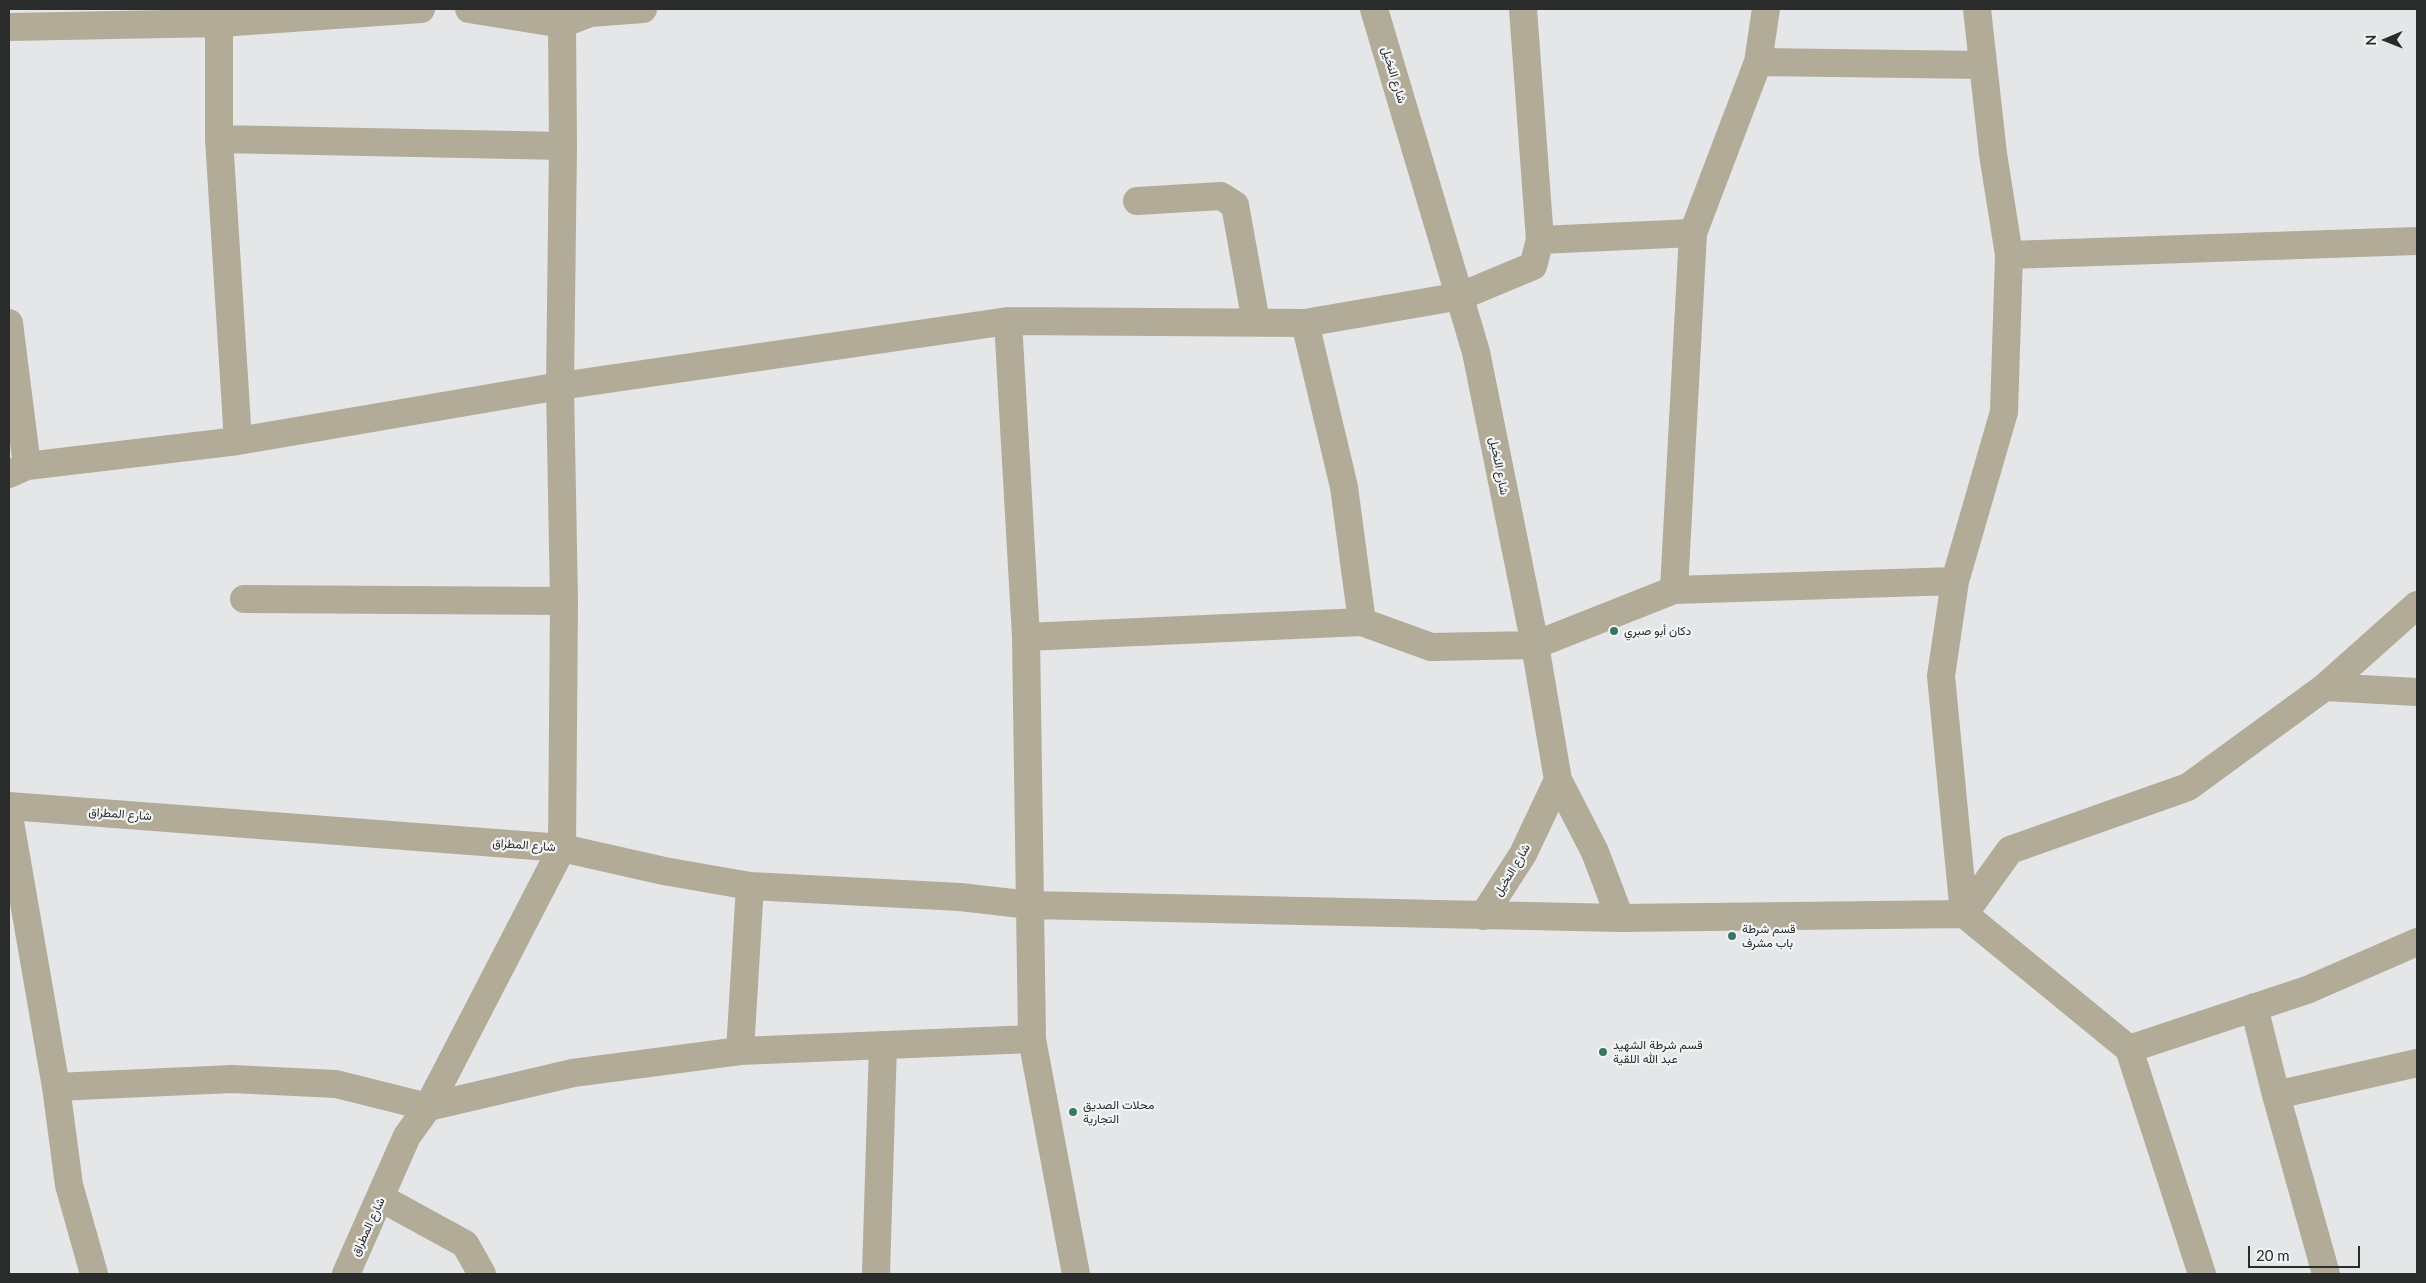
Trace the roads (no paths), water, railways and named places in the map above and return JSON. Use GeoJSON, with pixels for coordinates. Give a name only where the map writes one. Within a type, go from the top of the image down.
{"type":"FeatureCollection","features":[{"type":"Feature","properties":{"kind":"street"},"geometry":{"type":"LineString","coordinates":[[9,27],[220,16],[422,9]]}},
{"type":"Feature","properties":{"kind":"street"},"geometry":{"type":"LineString","coordinates":[[469,9],[562,24],[590,13],[643,9]]}},
{"type":"Feature","properties":{"kind":"street","name":"شارع النخيل"},"geometry":{"type":"LineString","coordinates":[[1374,9],[1461,296],[1476,352],[1535,645],[1558,780],[1523,854],[1483,916]]}},
{"type":"Feature","properties":{"kind":"street"},"geometry":{"type":"LineString","coordinates":[[9,323],[18,470],[238,441],[560,386],[1008,320],[1305,323],[1461,296],[1533,266],[1540,240],[1523,9]]}},
{"type":"Feature","properties":{"kind":"street"},"geometry":{"type":"LineString","coordinates":[[1674,590],[1693,233],[1758,62],[1766,9]]}},
{"type":"Feature","properties":{"kind":"street"},"geometry":{"type":"LineString","coordinates":[[1964,914],[1941,676],[1955,581],[2004,412],[2009,255],[1993,154],[1978,9]]}},
{"type":"Feature","properties":{"kind":"street"},"geometry":{"type":"LineString","coordinates":[[220,16],[219,139],[238,441]]}},
{"type":"Feature","properties":{"kind":"street"},"geometry":{"type":"LineString","coordinates":[[562,24],[563,146],[560,386],[564,602],[562,848],[664,871],[750,886],[960,897],[1030,904],[1620,918],[1964,914],[2129,1049],[2202,1274]]}},
{"type":"Feature","properties":{"kind":"street"},"geometry":{"type":"LineString","coordinates":[[1758,62],[1983,65]]}},
{"type":"Feature","properties":{"kind":"street"},"geometry":{"type":"LineString","coordinates":[[219,139],[563,146]]}},
{"type":"Feature","properties":{"kind":"street"},"geometry":{"type":"LineString","coordinates":[[1137,201],[1221,196],[1235,205],[1256,322]]}},
{"type":"Feature","properties":{"kind":"street"},"geometry":{"type":"LineString","coordinates":[[1540,240],[1693,233]]}},
{"type":"Feature","properties":{"kind":"street"},"geometry":{"type":"LineString","coordinates":[[2009,255],[2417,241]]}},
{"type":"Feature","properties":{"kind":"street"},"geometry":{"type":"LineString","coordinates":[[1008,320],[1026,637],[1032,1039],[1076,1274]]}},
{"type":"Feature","properties":{"kind":"street"},"geometry":{"type":"LineString","coordinates":[[1305,323],[1344,486],[1362,622]]}},
{"type":"Feature","properties":{"kind":"street"},"geometry":{"type":"LineString","coordinates":[[1026,637],[1362,622],[1431,647],[1535,645],[1674,590],[1955,581]]}},
{"type":"Feature","properties":{"kind":"street"},"geometry":{"type":"LineString","coordinates":[[244,599],[564,602]]}},
{"type":"Feature","properties":{"kind":"street"},"geometry":{"type":"LineString","coordinates":[[1964,914],[2010,850],[2188,787],[2325,687],[2417,605]]}},
{"type":"Feature","properties":{"kind":"street"},"geometry":{"type":"LineString","coordinates":[[2325,687],[2417,692]]}},
{"type":"Feature","properties":{"kind":"street"},"geometry":{"type":"LineString","coordinates":[[1558,780],[1595,852],[1620,918]]}},
{"type":"Feature","properties":{"kind":"street","name":"شارع المطراق"},"geometry":{"type":"LineString","coordinates":[[9,806],[562,848],[428,1107],[407,1136],[346,1274]]}},
{"type":"Feature","properties":{"kind":"street"},"geometry":{"type":"LineString","coordinates":[[9,816],[17,908],[56,1087],[69,1185],[94,1274]]}},
{"type":"Feature","properties":{"kind":"street"},"geometry":{"type":"LineString","coordinates":[[740,1051],[750,886]]}},
{"type":"Feature","properties":{"kind":"street"},"geometry":{"type":"LineString","coordinates":[[2129,1049],[2307,990],[2417,942]]}},
{"type":"Feature","properties":{"kind":"street"},"geometry":{"type":"LineString","coordinates":[[2254,1007],[2276,1095],[2326,1274]]}},
{"type":"Feature","properties":{"kind":"street"},"geometry":{"type":"LineString","coordinates":[[56,1087],[232,1079],[336,1084],[428,1107],[573,1074],[740,1051],[1032,1039]]}},
{"type":"Feature","properties":{"kind":"street"},"geometry":{"type":"LineString","coordinates":[[876,1274],[883,1044]]}},
{"type":"Feature","properties":{"kind":"street"},"geometry":{"type":"LineString","coordinates":[[2276,1095],[2417,1063]]}},
{"type":"Feature","properties":{"kind":"street"},"geometry":{"type":"LineString","coordinates":[[381,1198],[465,1244],[482,1274]]}},
{"type":"Feature","properties":{"kind":"place","name":"دكان أبو صبري"},"geometry":{"type":"Point","coordinates":[1614,631]}},
{"type":"Feature","properties":{"kind":"place","name":"قسم شرطة باب مشرف"},"geometry":{"type":"Point","coordinates":[1732,936]}},
{"type":"Feature","properties":{"kind":"place","name":"قسم شرطة الشهيد عبد الله اللقية"},"geometry":{"type":"Point","coordinates":[1603,1052]}},
{"type":"Feature","properties":{"kind":"place","name":"محلات الصديق التجارية"},"geometry":{"type":"Point","coordinates":[1073,1112]}}]}
